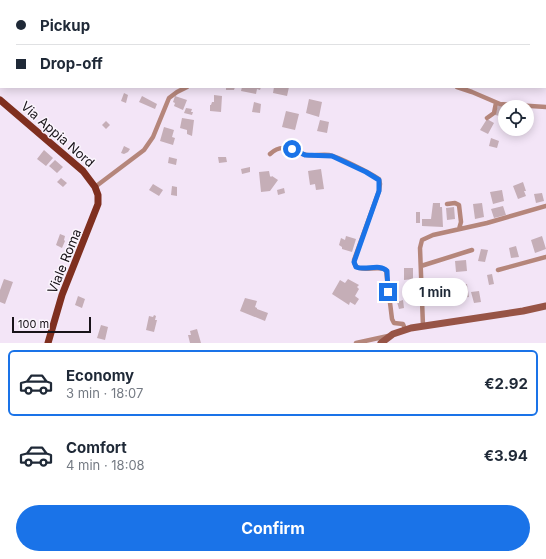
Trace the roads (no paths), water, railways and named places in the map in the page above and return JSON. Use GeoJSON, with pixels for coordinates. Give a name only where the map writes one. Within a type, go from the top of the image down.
{"type":"FeatureCollection","features":[{"type":"Feature","properties":{"kind":"main road","name":"Via Appia Nord"},"geometry":{"type":"LineString","coordinates":[[0,100],[81,169],[89,177],[96,188]]}},
{"type":"Feature","properties":{"kind":"main road","name":"Viale Roma"},"geometry":{"type":"LineString","coordinates":[[48,343],[62,295],[97,209],[99,198],[96,188]]}},
{"type":"Feature","properties":{"kind":"main road"},"geometry":{"type":"LineString","coordinates":[[381,343],[390,336],[405,329],[523,311],[546,306]]}},
{"type":"Feature","properties":{"kind":"street"},"geometry":{"type":"LineString","coordinates":[[96,188],[144,150],[154,135],[169,98],[176,92],[185,88]]}},
{"type":"Feature","properties":{"kind":"street"},"geometry":{"type":"LineString","coordinates":[[460,88],[476,93],[496,103],[546,107]]}},
{"type":"Feature","properties":{"kind":"street"},"geometry":{"type":"LineString","coordinates":[[487,118],[494,113],[496,103]]}},
{"type":"Feature","properties":{"kind":"street"},"geometry":{"type":"LineString","coordinates":[[270,154],[277,149],[286,148],[305,155],[330,155],[378,179],[380,184],[379,191],[354,263],[356,267],[360,268],[382,267],[386,270],[392,319],[394,323],[403,324],[405,329]]}},
{"type":"Feature","properties":{"kind":"street"},"geometry":{"type":"LineString","coordinates":[[447,204],[455,203],[459,205],[461,222],[459,229]]}},
{"type":"Feature","properties":{"kind":"street"},"geometry":{"type":"LineString","coordinates":[[423,326],[420,246],[422,240],[433,235],[487,223],[546,206]]}},
{"type":"Feature","properties":{"kind":"street"},"geometry":{"type":"LineString","coordinates":[[421,266],[472,250]]}},
{"type":"Feature","properties":{"kind":"street"},"geometry":{"type":"LineString","coordinates":[[498,270],[546,257]]}},
{"type":"Feature","properties":{"kind":"street"},"geometry":{"type":"LineString","coordinates":[[356,343],[390,336]]}}]}
